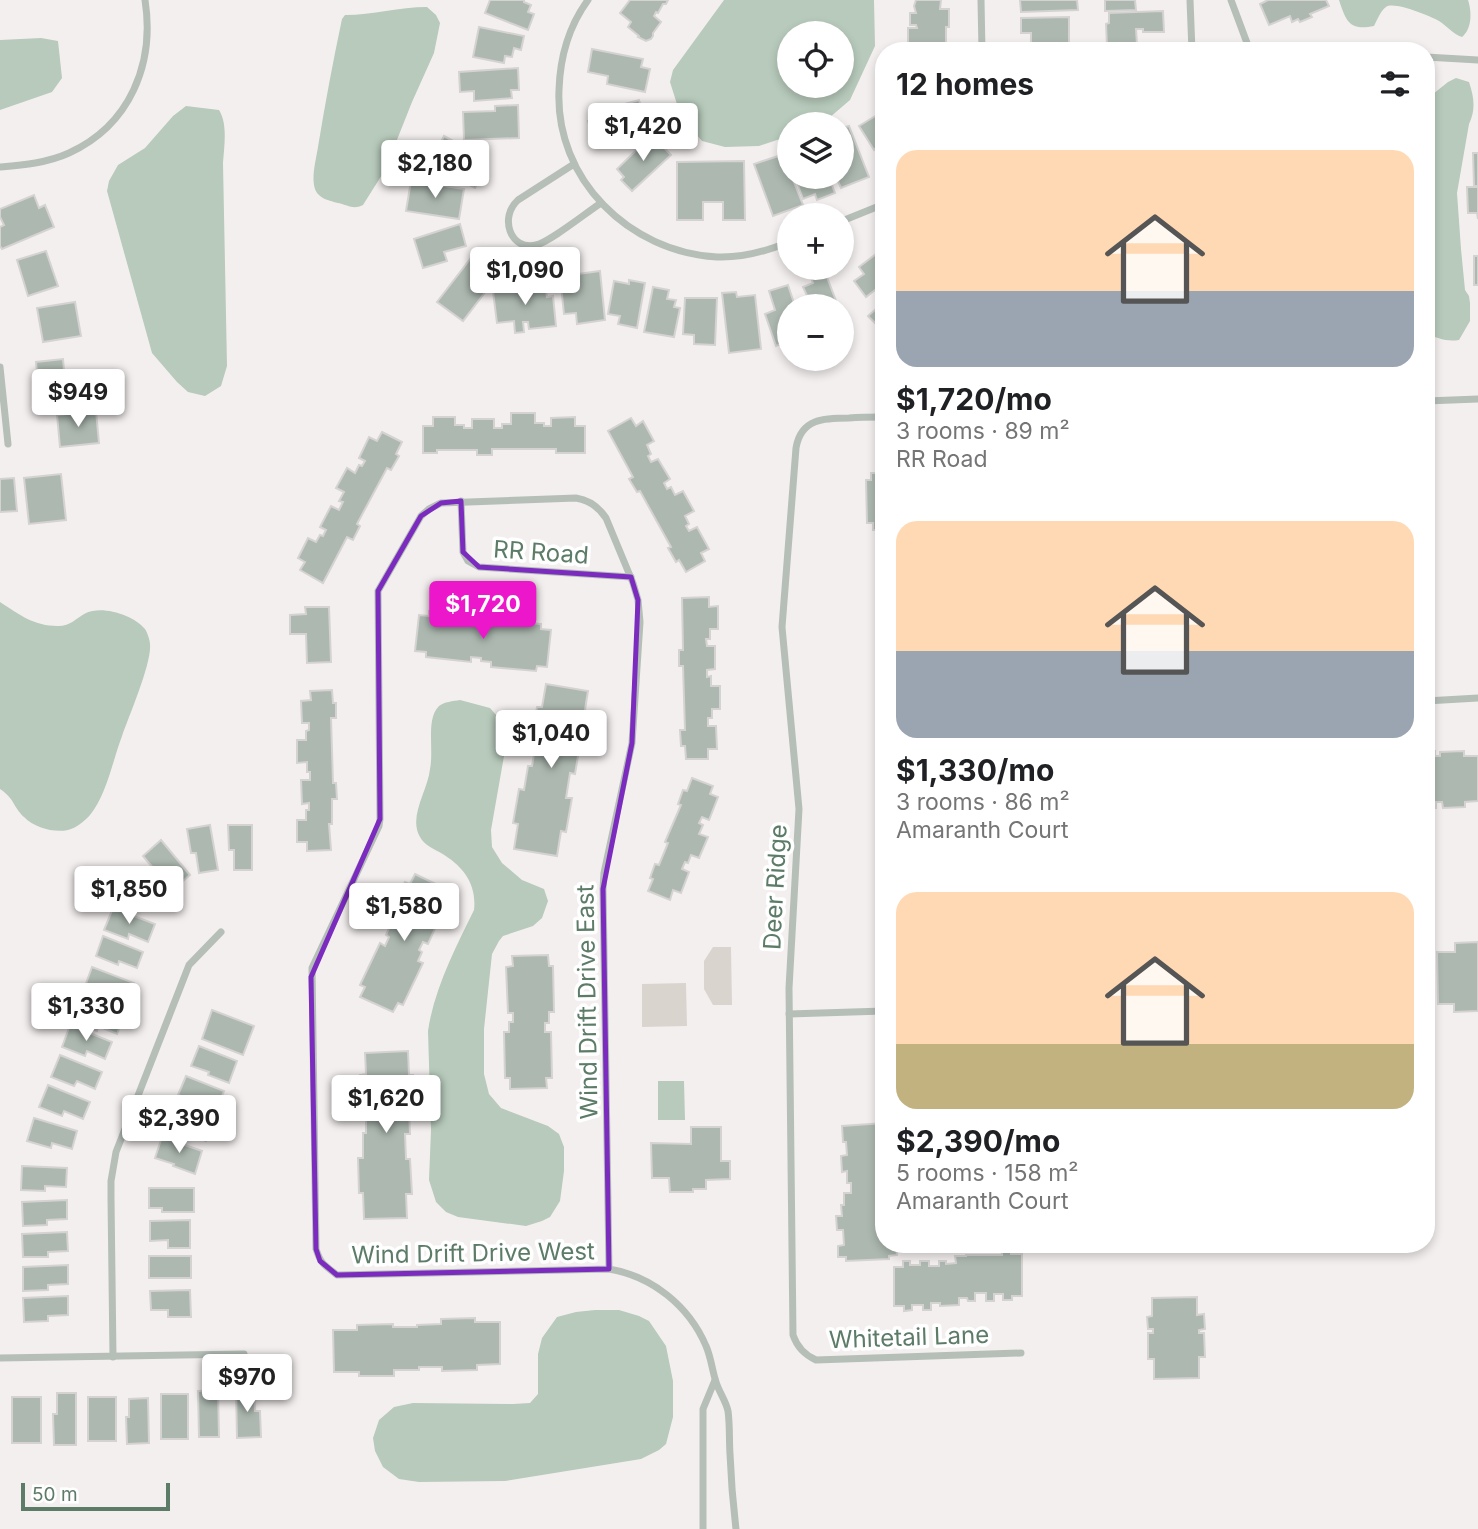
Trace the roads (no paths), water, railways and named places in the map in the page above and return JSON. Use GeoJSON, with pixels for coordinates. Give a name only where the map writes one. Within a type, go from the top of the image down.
{"type":"FeatureCollection","features":[{"type":"Feature","properties":{"kind":"street"},"geometry":{"type":"LineString","coordinates":[[0,167],[42,162],[68,154],[107,128],[134,91],[144,64],[148,28],[145,0]]}},
{"type":"Feature","properties":{"kind":"street"},"geometry":{"type":"LineString","coordinates":[[588,0],[578,15],[564,51],[559,77],[559,97],[566,143],[574,164],[591,192],[628,227],[677,251],[724,257],[777,246]]}},
{"type":"Feature","properties":{"kind":"street"},"geometry":{"type":"LineString","coordinates":[[981,0],[982,42]]}},
{"type":"Feature","properties":{"kind":"street"},"geometry":{"type":"LineString","coordinates":[[1190,0],[1192,42]]}},
{"type":"Feature","properties":{"kind":"street"},"geometry":{"type":"LineString","coordinates":[[1231,0],[1247,42]]}},
{"type":"Feature","properties":{"kind":"street"},"geometry":{"type":"LineString","coordinates":[[1435,58],[1478,60]]}},
{"type":"Feature","properties":{"kind":"street"},"geometry":{"type":"LineString","coordinates":[[574,164],[511,206],[507,220],[510,233],[526,245],[535,245],[546,241],[601,203]]}},
{"type":"Feature","properties":{"kind":"street"},"geometry":{"type":"LineString","coordinates":[[854,216],[875,208]]}},
{"type":"Feature","properties":{"kind":"street"},"geometry":{"type":"LineString","coordinates":[[0,367],[8,444]]}},
{"type":"Feature","properties":{"kind":"street"},"geometry":{"type":"LineString","coordinates":[[1435,401],[1478,399]]}},
{"type":"Feature","properties":{"kind":"street","name":"Deer Ridge"},"geometry":{"type":"LineString","coordinates":[[802,1351],[793,1335],[789,1014],[799,809],[782,627],[798,439],[814,421],[824,418],[875,416]]}},
{"type":"Feature","properties":{"kind":"street","name":"Wind Drift Drive East"},"geometry":{"type":"LineString","coordinates":[[461,501],[585,499],[601,510],[606,518],[637,593],[640,622],[632,743],[604,873],[603,889],[609,1269]]}},
{"type":"Feature","properties":{"kind":"street","name":"RR Road"},"geometry":{"type":"LineString","coordinates":[[461,501],[463,552],[468,561],[479,567],[631,577]]}},
{"type":"Feature","properties":{"kind":"street","name":"Wind Drift Drive West"},"geometry":{"type":"LineString","coordinates":[[461,501],[441,503],[421,516],[377,592],[379,826],[312,968],[317,1249],[320,1261],[337,1275],[609,1269]]}},
{"type":"Feature","properties":{"kind":"street"},"geometry":{"type":"LineString","coordinates":[[1435,700],[1478,698]]}},
{"type":"Feature","properties":{"kind":"street"},"geometry":{"type":"LineString","coordinates":[[113,1357],[111,1181],[116,1152],[189,965],[221,932]]}},
{"type":"Feature","properties":{"kind":"street"},"geometry":{"type":"LineString","coordinates":[[789,1014],[875,1011]]}},
{"type":"Feature","properties":{"kind":"street"},"geometry":{"type":"LineString","coordinates":[[609,1269],[642,1279],[660,1289],[686,1313],[705,1344],[715,1380],[728,1409],[731,1490],[736,1529]]}},
{"type":"Feature","properties":{"kind":"street","name":"Whitetail Lane"},"geometry":{"type":"LineString","coordinates":[[802,1351],[816,1360],[1021,1353]]}},
{"type":"Feature","properties":{"kind":"street"},"geometry":{"type":"LineString","coordinates":[[0,1358],[244,1354]]}},
{"type":"Feature","properties":{"kind":"street"},"geometry":{"type":"LineString","coordinates":[[703,1529],[703,1409],[715,1380]]}}]}
